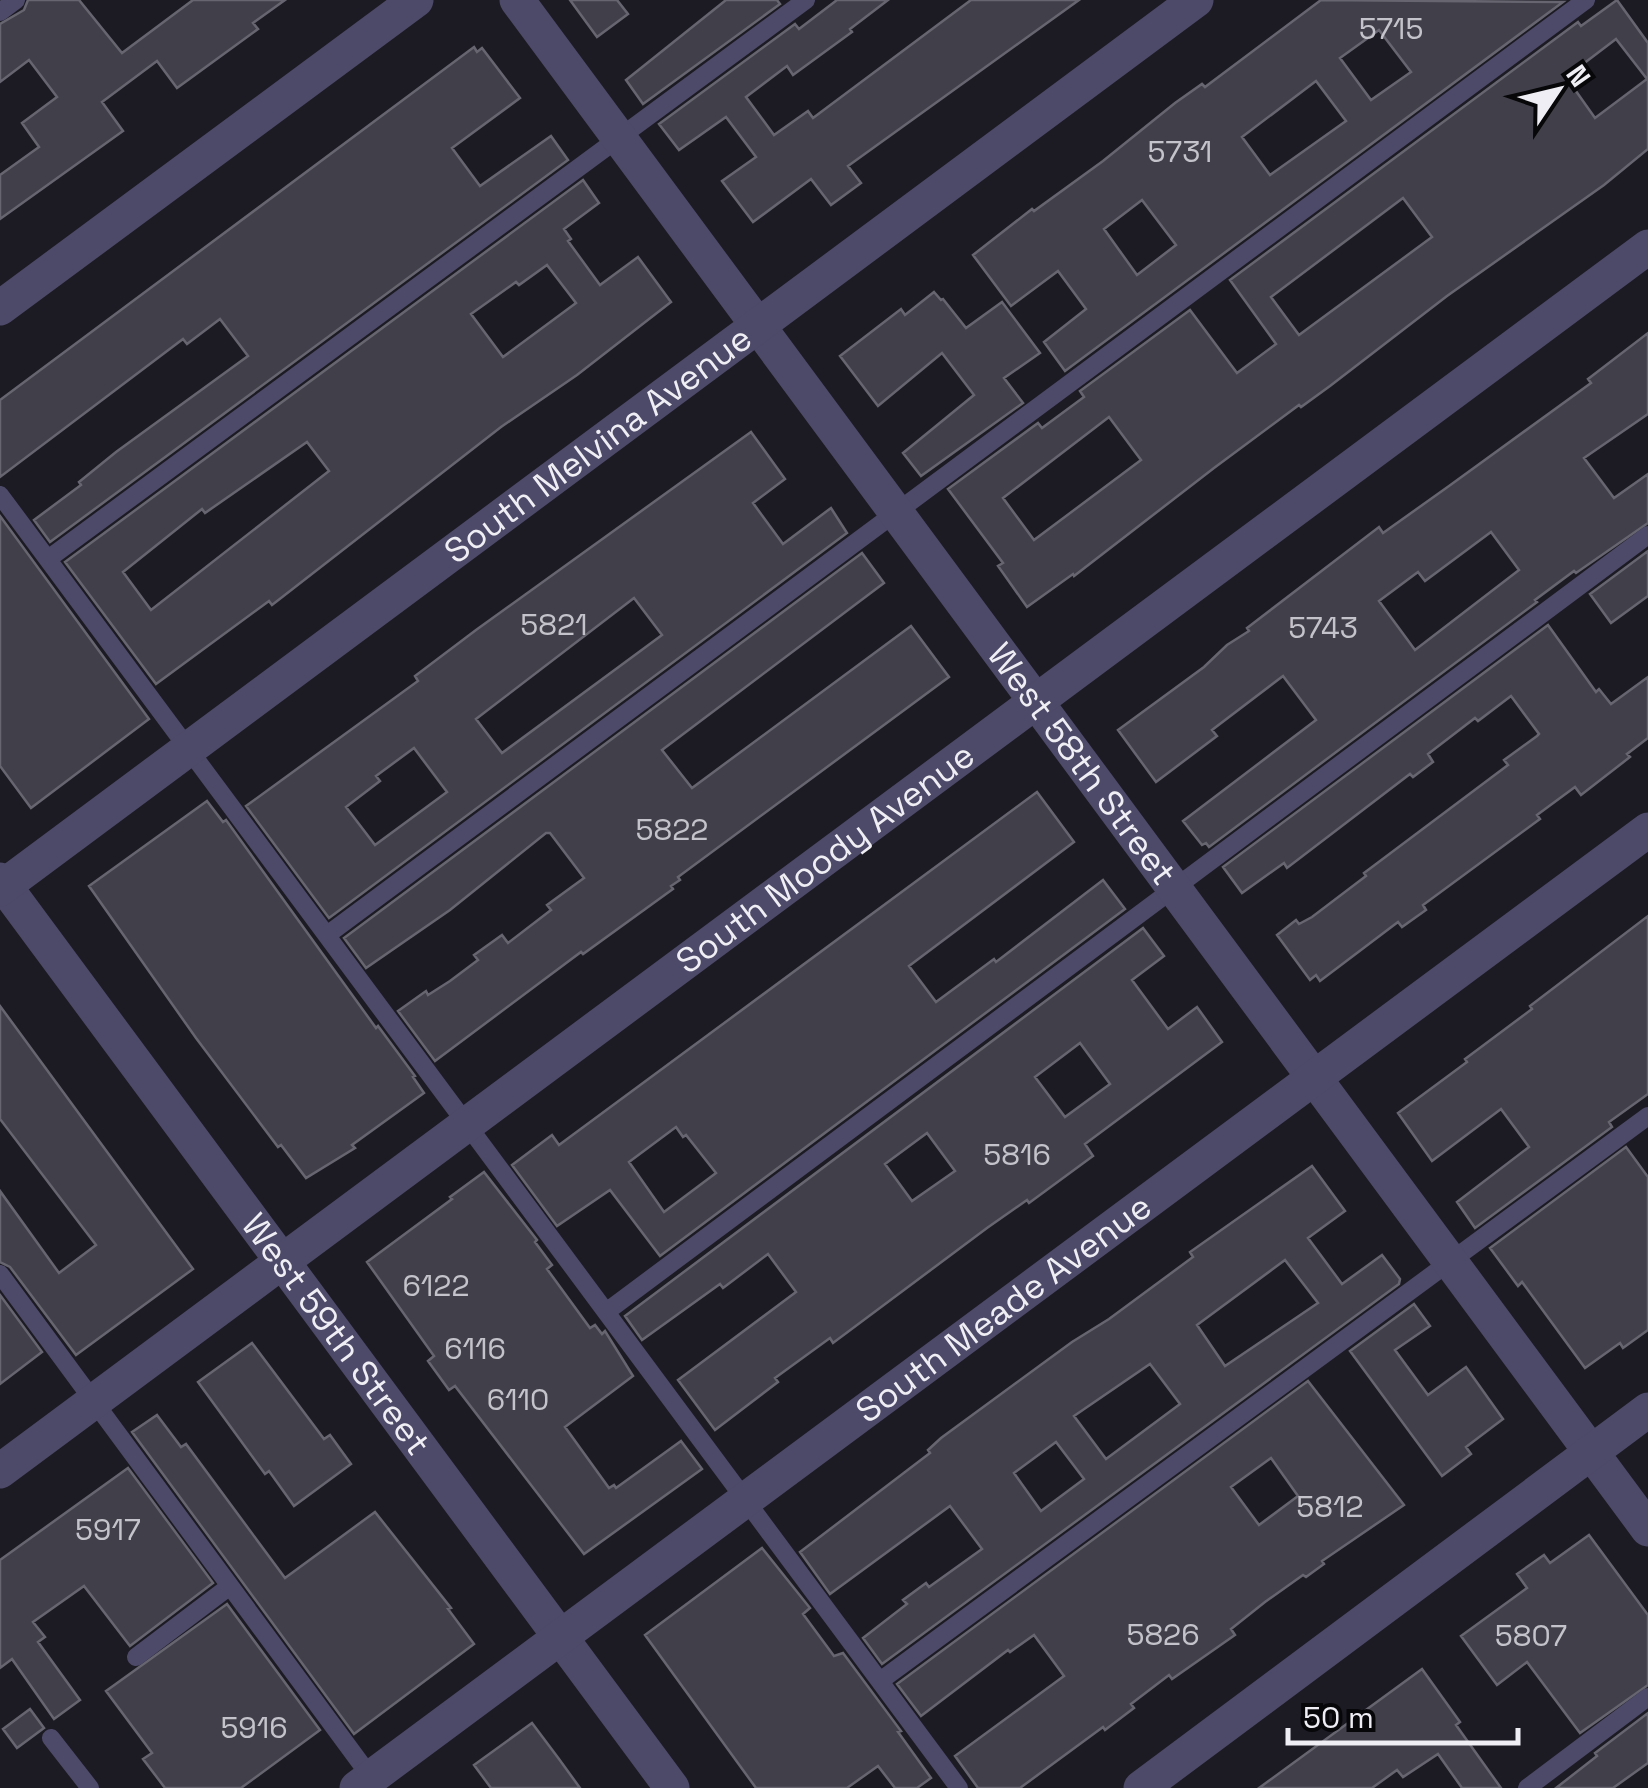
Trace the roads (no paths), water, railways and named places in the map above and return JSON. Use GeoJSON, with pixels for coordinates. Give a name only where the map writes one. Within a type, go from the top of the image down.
{"type":"FeatureCollection","features":[{"type":"Feature","properties":{"kind":"street"},"geometry":{"type":"LineString","coordinates":[[0,308],[416,0]]}},
{"type":"Feature","properties":{"kind":"street","name":"West 58th Street"},"geometry":{"type":"LineString","coordinates":[[516,0],[1648,1529]]}},
{"type":"Feature","properties":{"kind":"street","name":"South Melvina Avenue"},"geometry":{"type":"LineString","coordinates":[[1,885],[1196,0]]}},
{"type":"Feature","properties":{"kind":"street","name":"South Moody Avenue"},"geometry":{"type":"LineString","coordinates":[[0,1471],[1648,247]]}},
{"type":"Feature","properties":{"kind":"street","name":"South Meade Avenue"},"geometry":{"type":"LineString","coordinates":[[369,1784],[559,1638],[1648,830]]}},
{"type":"Feature","properties":{"kind":"street","name":"West 59th Street"},"geometry":{"type":"LineString","coordinates":[[1,885],[672,1788]]}},
{"type":"Feature","properties":{"kind":"street"},"geometry":{"type":"LineString","coordinates":[[1141,1788],[1648,1410]]}},
{"type":"Feature","properties":{"kind":"lane"},"geometry":{"type":"LineString","coordinates":[[0,12],[16,0]]}},
{"type":"Feature","properties":{"kind":"lane"},"geometry":{"type":"LineString","coordinates":[[48,559],[806,0]]}},
{"type":"Feature","properties":{"kind":"lane"},"geometry":{"type":"LineString","coordinates":[[327,935],[1586,0]]}},
{"type":"Feature","properties":{"kind":"lane"},"geometry":{"type":"LineString","coordinates":[[0,494],[959,1788]]}},
{"type":"Feature","properties":{"kind":"lane"},"geometry":{"type":"LineString","coordinates":[[606,1312],[1648,535]]}},
{"type":"Feature","properties":{"kind":"lane"},"geometry":{"type":"LineString","coordinates":[[880,1681],[1648,1116]]}},
{"type":"Feature","properties":{"kind":"lane"},"geometry":{"type":"LineString","coordinates":[[0,1274],[230,1586],[369,1784]]}},
{"type":"Feature","properties":{"kind":"lane"},"geometry":{"type":"LineString","coordinates":[[136,1657],[230,1586]]}},
{"type":"Feature","properties":{"kind":"lane"},"geometry":{"type":"LineString","coordinates":[[1526,1788],[1648,1698]]}},
{"type":"Feature","properties":{"kind":"lane"},"geometry":{"type":"LineString","coordinates":[[51,1738],[90,1788]]}}]}
